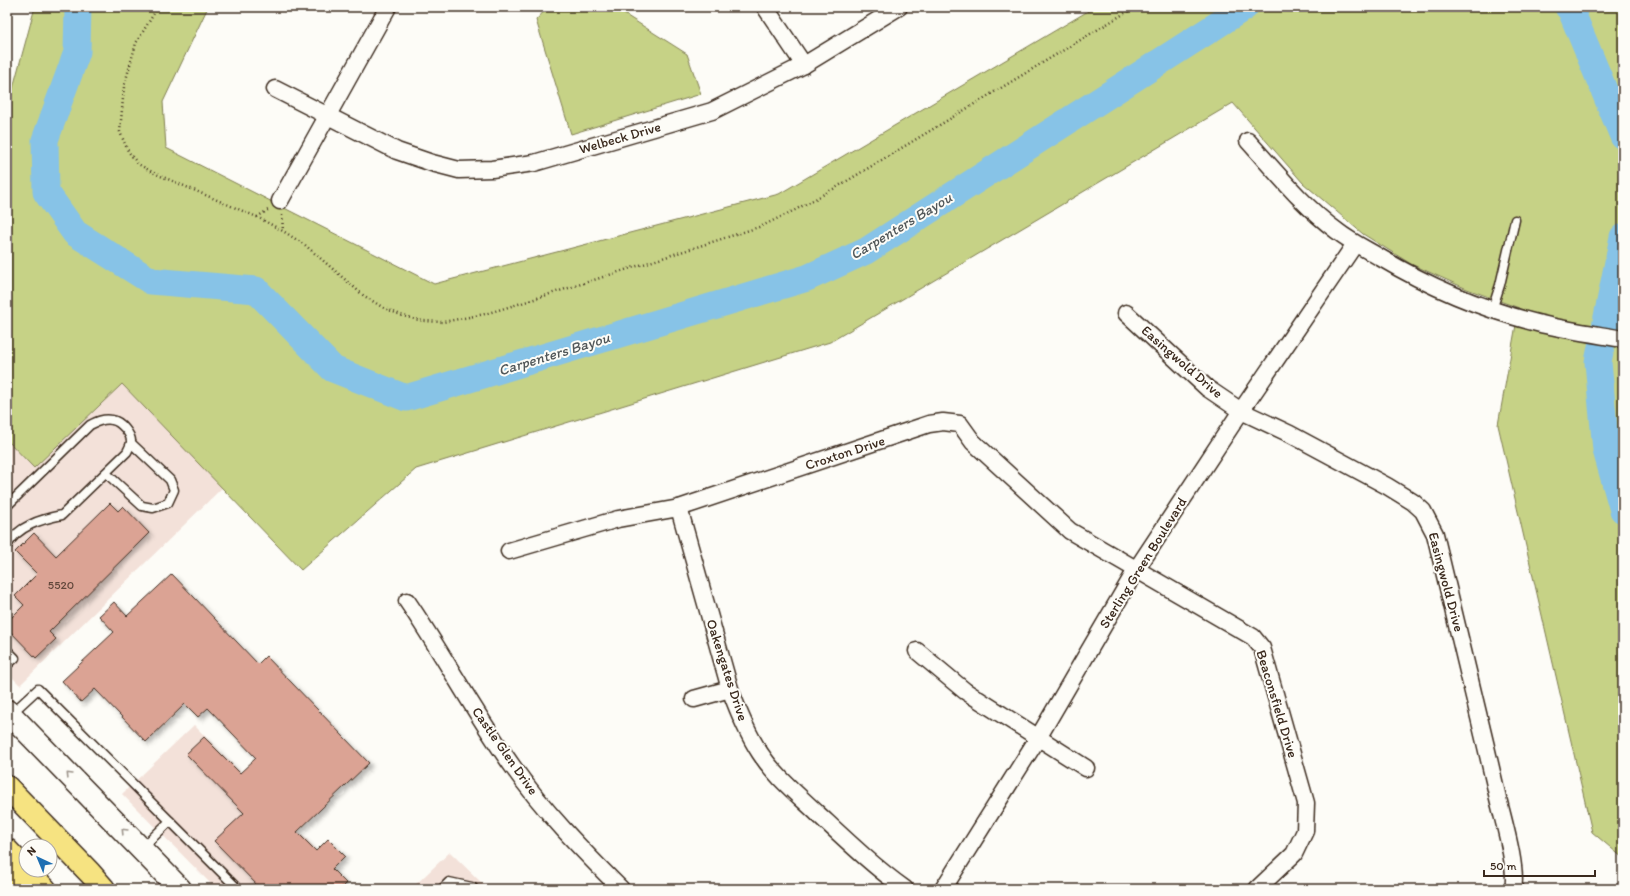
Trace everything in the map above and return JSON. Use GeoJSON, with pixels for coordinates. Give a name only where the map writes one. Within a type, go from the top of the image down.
{"type":"FeatureCollection","features":[{"type":"Feature","properties":{"kind":"highway"},"geometry":{"type":"LineString","coordinates":[[7,787],[90,872],[104,889]]}},
{"type":"Feature","properties":{"kind":"highway"},"geometry":{"type":"LineString","coordinates":[[7,800],[95,889]]}},
{"type":"Feature","properties":{"kind":"highway"},"geometry":{"type":"LineString","coordinates":[[7,850],[18,862]]}},
{"type":"Feature","properties":{"kind":"highway"},"geometry":{"type":"LineString","coordinates":[[7,873],[24,889]]}},
{"type":"Feature","properties":{"kind":"highway"},"geometry":{"type":"LineString","coordinates":[[34,878],[45,889]]}},
{"type":"Feature","properties":{"kind":"main road"},"geometry":{"type":"LineString","coordinates":[[9,713],[180,889]]}},
{"type":"Feature","properties":{"kind":"street"},"geometry":{"type":"LineString","coordinates":[[280,201],[388,7]]}},
{"type":"Feature","properties":{"kind":"street"},"geometry":{"type":"LineString","coordinates":[[765,7],[804,65]]}},
{"type":"Feature","properties":{"kind":"street","name":"Welbeck Drive"},"geometry":{"type":"LineString","coordinates":[[275,89],[397,151],[432,163],[459,170],[534,164],[712,111],[804,65],[899,7]]}},
{"type":"Feature","properties":{"kind":"street"},"geometry":{"type":"LineString","coordinates":[[1248,141],[1301,200],[1336,230],[1355,244],[1407,273],[1447,292],[1492,310],[1537,323],[1623,339]]}},
{"type":"Feature","properties":{"kind":"street","name":"Sterling Green Boulevard"},"geometry":{"type":"LineString","coordinates":[[943,889],[1038,738],[1136,570],[1241,411],[1355,244]]}},
{"type":"Feature","properties":{"kind":"street","name":"Easingwold Drive"},"geometry":{"type":"LineString","coordinates":[[1126,312],[1207,388],[1241,411],[1290,434],[1387,486],[1413,502],[1423,511],[1435,534],[1486,745],[1508,842],[1514,874],[1513,889]]}},
{"type":"Feature","properties":{"kind":"street","name":"Croxton Drive"},"geometry":{"type":"LineString","coordinates":[[509,551],[618,519],[679,508],[929,424],[942,422],[960,424],[973,442],[1070,531],[1136,570]]}},
{"type":"Feature","properties":{"kind":"street","name":"Oakengates Drive"},"geometry":{"type":"LineString","coordinates":[[679,508],[730,689],[752,741],[769,766],[788,786],[880,871],[905,889]]}},
{"type":"Feature","properties":{"kind":"street","name":"Beaconsfield Drive"},"geometry":{"type":"LineString","coordinates":[[1136,570],[1253,637],[1262,648],[1306,803],[1305,831],[1294,854],[1257,889]]}},
{"type":"Feature","properties":{"kind":"street","name":"Castle Glen Drive"},"geometry":{"type":"LineString","coordinates":[[407,601],[427,630],[512,766],[547,810],[583,851],[620,889]]}},
{"type":"Feature","properties":{"kind":"street"},"geometry":{"type":"LineString","coordinates":[[917,651],[965,691],[1086,768]]}},
{"type":"Feature","properties":{"kind":"street"},"geometry":{"type":"LineString","coordinates":[[694,699],[730,689]]}},
{"type":"Feature","properties":{"kind":"lane"},"geometry":{"type":"LineString","coordinates":[[1492,310],[1500,285],[1515,220]]}},
{"type":"Feature","properties":{"kind":"lane"},"geometry":{"type":"LineString","coordinates":[[7,506],[90,425],[99,421],[112,420],[122,426],[128,433],[131,443],[170,480],[174,490],[168,503],[154,508],[142,506],[106,472]]}},
{"type":"Feature","properties":{"kind":"lane"},"geometry":{"type":"LineString","coordinates":[[7,546],[9,542],[26,526],[62,515],[127,452],[131,443]]}},
{"type":"Feature","properties":{"kind":"lane"},"geometry":{"type":"LineString","coordinates":[[7,650],[15,658],[7,665]]}},
{"type":"Feature","properties":{"kind":"lane"},"geometry":{"type":"LineString","coordinates":[[9,713],[38,689],[236,887]]}},
{"type":"Feature","properties":{"kind":"lane"},"geometry":{"type":"LineString","coordinates":[[141,849],[170,821]]}},
{"type":"Feature","properties":{"kind":"lane"},"geometry":{"type":"LineString","coordinates":[[442,889],[449,882],[472,887],[474,889]]}},
{"type":"Feature","properties":{"kind":"path"},"geometry":{"type":"LineString","coordinates":[[158,7],[136,43],[124,87],[120,132],[128,151],[138,164],[156,174],[257,217],[283,231],[305,246],[363,295],[382,307],[403,316],[423,321],[444,322],[485,314],[518,304],[768,223],[837,187],[1135,7]]}},
{"type":"Feature","properties":{"kind":"path"},"geometry":{"type":"LineString","coordinates":[[1621,7],[1623,11]]}},
{"type":"Feature","properties":{"kind":"shaded area"},"geometry":{"type":"Polygon","coordinates":[[[122,384],[222,488],[20,685],[7,672],[7,440],[34,468],[122,384]]]}},
{"type":"Feature","properties":{"kind":"shaded area"},"geometry":{"type":"Polygon","coordinates":[[[194,725],[314,847],[271,889],[216,889],[122,794],[194,725]]]}},
{"type":"Feature","properties":{"kind":"shaded area"},"geometry":{"type":"Polygon","coordinates":[[[450,852],[488,889],[411,889],[450,852]]]}},
{"type":"Feature","properties":{"kind":"green space"},"geometry":{"type":"Polygon","coordinates":[[[35,7],[208,7],[163,102],[166,148],[434,284],[779,194],[1095,7],[1623,7],[1623,858],[1592,832],[1498,425],[1519,308],[1467,289],[1411,264],[1363,234],[1303,183],[1233,103],[830,342],[416,469],[301,570],[122,384],[34,468],[7,440],[7,110],[35,7]]]}},
{"type":"Feature","properties":{"kind":"green space"},"geometry":{"type":"Polygon","coordinates":[[[548,7],[613,7],[687,54],[701,94],[571,134],[536,20],[548,7]]]}},
{"type":"Feature","properties":{"kind":"building"},"geometry":{"type":"Polygon","coordinates":[[[110,503],[118,511],[123,506],[149,533],[49,632],[56,639],[36,658],[7,628],[7,622],[24,605],[15,596],[37,574],[15,552],[34,533],[56,556],[110,503]]]}},
{"type":"Feature","properties":{"kind":"building"},"geometry":{"type":"Polygon","coordinates":[[[172,574],[258,664],[266,656],[369,763],[297,832],[316,851],[328,839],[345,856],[332,869],[346,883],[340,889],[261,889],[214,841],[244,813],[186,754],[204,737],[240,773],[256,758],[208,708],[198,717],[185,704],[146,742],[95,689],[81,702],[62,681],[114,632],[99,616],[114,602],[127,616],[172,574]]]}},
{"type":"Feature","properties":{"kind":"waterway","name":"Carpenters Bayou"},"geometry":{"type":"LineString","coordinates":[[78,7],[77,52],[45,140],[46,192],[75,233],[151,281],[256,290],[333,369],[406,398],[807,278],[866,251],[1245,7]]}},
{"type":"Feature","properties":{"kind":"waterway","name":"Carpenters Bayou"},"geometry":{"type":"LineString","coordinates":[[1568,7],[1570,8],[1623,136]]}},
{"type":"Feature","properties":{"kind":"waterway","name":"Carpenters Bayou"},"geometry":{"type":"LineString","coordinates":[[1623,237],[1598,362],[1606,450],[1623,510]]}}]}
